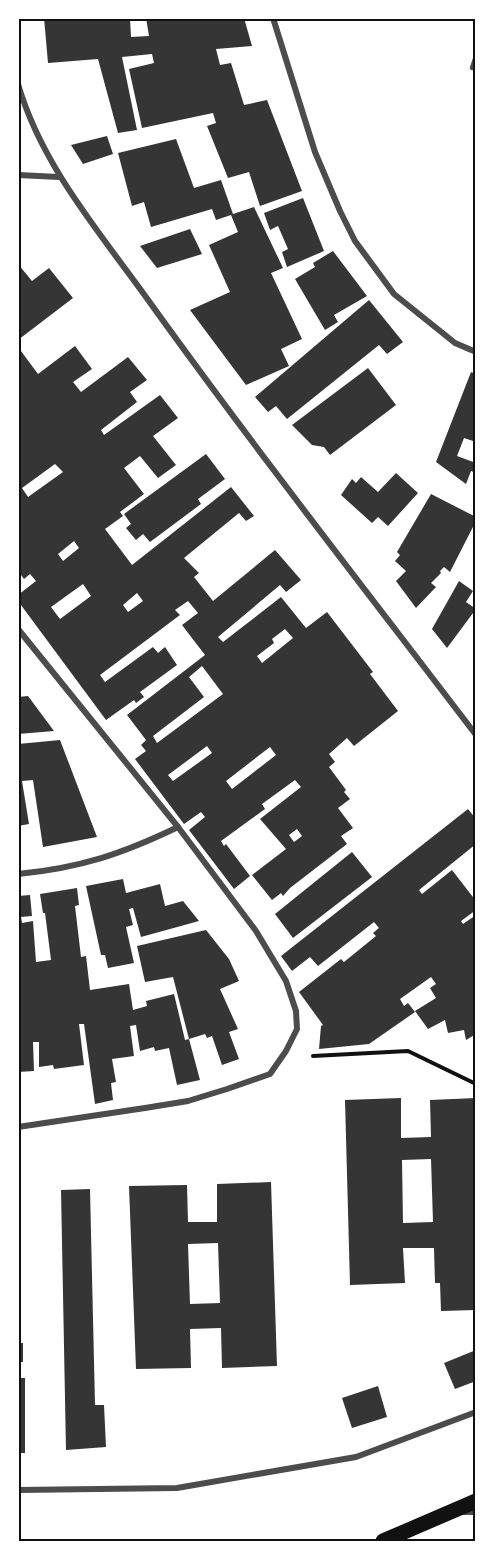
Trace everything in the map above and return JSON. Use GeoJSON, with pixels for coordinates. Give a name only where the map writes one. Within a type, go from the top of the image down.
{"type":"FeatureCollection","features":[{"type":"Feature","properties":{"kind":"main road"},"geometry":{"type":"LineString","coordinates":[[383,1541],[476,1501]]}},
{"type":"Feature","properties":{"kind":"street"},"geometry":{"type":"LineString","coordinates":[[273,18],[315,152],[356,242],[394,294],[455,343],[476,352]]}},
{"type":"Feature","properties":{"kind":"street"},"geometry":{"type":"LineString","coordinates":[[18,84],[26,112],[59,177],[212,390],[476,735]]}},
{"type":"Feature","properties":{"kind":"street"},"geometry":{"type":"LineString","coordinates":[[18,175],[59,177]]}},
{"type":"Feature","properties":{"kind":"street"},"geometry":{"type":"LineString","coordinates":[[18,629],[178,827],[256,931],[286,981],[296,1011],[297,1029],[286,1051],[270,1074],[188,1101],[18,1127]]}},
{"type":"Feature","properties":{"kind":"street"},"geometry":{"type":"LineString","coordinates":[[18,874],[74,866],[107,858],[135,848],[178,827]]}},
{"type":"Feature","properties":{"kind":"street"},"geometry":{"type":"LineString","coordinates":[[18,1490],[177,1488],[356,1457],[476,1412]]}},
{"type":"Feature","properties":{"kind":"street"},"geometry":{"type":"LineString","coordinates":[[451,1511],[476,1512]]}},
{"type":"Feature","properties":{"kind":"lane"},"geometry":{"type":"LineString","coordinates":[[472,68],[476,56]]}},
{"type":"Feature","properties":{"kind":"path"},"geometry":{"type":"LineString","coordinates":[[286,1051],[317,1057],[408,1051],[476,1084]]}},
{"type":"Feature","properties":{"kind":"building"},"geometry":{"type":"Polygon","coordinates":[[[44,18],[130,18],[131,37],[149,36],[146,18],[244,18],[252,46],[216,49],[220,65],[231,63],[244,105],[267,100],[302,191],[260,206],[249,172],[228,178],[207,126],[216,123],[213,113],[142,128],[129,69],[154,63],[152,54],[122,57],[137,130],[118,133],[98,59],[48,63],[44,18]]]}},
{"type":"Feature","properties":{"kind":"building"},"geometry":{"type":"Polygon","coordinates":[[[107,136],[113,154],[83,164],[71,145],[107,136]]]}},
{"type":"Feature","properties":{"kind":"building"},"geometry":{"type":"Polygon","coordinates":[[[176,139],[194,188],[221,180],[233,214],[254,207],[283,268],[271,273],[302,339],[281,349],[289,366],[246,385],[190,310],[230,292],[209,245],[238,232],[231,215],[216,220],[212,209],[151,227],[144,202],[132,206],[118,153],[176,139]]]}},
{"type":"Feature","properties":{"kind":"building"},"geometry":{"type":"Polygon","coordinates":[[[303,198],[324,251],[287,267],[282,252],[288,249],[278,226],[270,230],[264,213],[303,198]]]}},
{"type":"Feature","properties":{"kind":"building"},"geometry":{"type":"Polygon","coordinates":[[[190,229],[202,254],[157,268],[140,246],[190,229]]]}},
{"type":"Feature","properties":{"kind":"building"},"geometry":{"type":"Polygon","coordinates":[[[333,251],[367,296],[334,315],[338,322],[325,330],[295,279],[315,267],[313,263],[333,251]]]}},
{"type":"Feature","properties":{"kind":"building"},"geometry":{"type":"Polygon","coordinates":[[[18,264],[32,281],[49,268],[73,298],[18,340],[18,264]]]}},
{"type":"Feature","properties":{"kind":"building"},"geometry":{"type":"Polygon","coordinates":[[[369,300],[403,342],[387,354],[379,345],[287,419],[276,406],[268,412],[255,397],[369,300]]]}},
{"type":"Feature","properties":{"kind":"building"},"geometry":{"type":"Polygon","coordinates":[[[75,346],[92,369],[73,382],[81,392],[128,357],[147,380],[130,392],[137,402],[101,430],[104,435],[160,395],[178,418],[153,436],[176,465],[158,478],[140,456],[124,468],[144,494],[120,512],[123,516],[105,529],[132,565],[231,487],[254,516],[246,521],[239,513],[184,558],[199,573],[194,577],[213,601],[275,550],[301,580],[286,592],[280,585],[218,637],[223,642],[281,597],[306,628],[327,612],[373,672],[370,674],[398,711],[354,746],[347,738],[329,754],[335,762],[329,767],[350,799],[338,808],[353,828],[341,836],[347,844],[283,896],[281,893],[272,900],[252,875],[286,849],[260,819],[301,787],[295,780],[262,804],[265,809],[221,841],[224,846],[226,844],[250,876],[234,889],[189,830],[205,817],[201,812],[184,824],[135,759],[146,751],[141,745],[146,740],[127,715],[205,655],[182,625],[198,613],[188,601],[175,610],[180,615],[100,675],[105,682],[153,647],[158,653],[165,647],[177,665],[140,692],[144,697],[136,703],[134,700],[106,720],[18,601],[18,595],[36,581],[30,574],[24,579],[18,571],[18,440],[21,438],[18,434],[18,347],[38,374],[75,346]],[[55,464],[22,488],[28,497],[63,472],[55,464]],[[74,541],[58,554],[63,561],[79,548],[74,541]],[[83,584],[51,607],[60,619],[91,596],[83,584]],[[137,593],[123,605],[128,612],[143,601],[137,593]],[[285,629],[272,639],[274,643],[257,656],[262,663],[293,638],[285,629]],[[202,666],[189,677],[204,697],[153,736],[157,743],[223,694],[202,666]],[[207,746],[168,775],[173,781],[212,753],[207,746]],[[270,747],[226,781],[232,789],[276,755],[270,747]],[[297,829],[289,835],[294,842],[302,836],[297,829]]]}},
{"type":"Feature","properties":{"kind":"building"},"geometry":{"type":"Polygon","coordinates":[[[368,368],[396,405],[330,455],[324,447],[312,445],[292,425],[368,368]]]}},
{"type":"Feature","properties":{"kind":"building"},"geometry":{"type":"Polygon","coordinates":[[[471,372],[476,374],[476,434],[473,441],[464,438],[457,456],[476,463],[476,473],[471,471],[466,484],[436,462],[471,372]]]}},
{"type":"Feature","properties":{"kind":"building"},"geometry":{"type":"Polygon","coordinates":[[[206,454],[225,479],[198,499],[201,504],[150,542],[143,534],[136,540],[126,528],[131,524],[124,514],[206,454]]]}},
{"type":"Feature","properties":{"kind":"building"},"geometry":{"type":"Polygon","coordinates":[[[396,473],[418,493],[388,526],[378,517],[372,523],[341,495],[352,479],[356,483],[361,477],[378,492],[396,473]]]}},
{"type":"Feature","properties":{"kind":"building"},"geometry":{"type":"Polygon","coordinates":[[[431,494],[476,517],[476,521],[450,572],[444,567],[440,571],[441,573],[431,583],[436,587],[416,608],[396,581],[406,571],[395,561],[400,555],[397,552],[431,494]]]}},
{"type":"Feature","properties":{"kind":"building"},"geometry":{"type":"Polygon","coordinates":[[[459,581],[473,591],[466,602],[476,609],[447,648],[432,629],[459,581]]]}},
{"type":"Feature","properties":{"kind":"building"},"geometry":{"type":"Polygon","coordinates":[[[28,696],[54,731],[18,734],[18,697],[28,696]]]}},
{"type":"Feature","properties":{"kind":"building"},"geometry":{"type":"Polygon","coordinates":[[[60,740],[97,837],[43,847],[33,780],[22,781],[29,824],[18,826],[18,744],[60,740]]]}},
{"type":"Feature","properties":{"kind":"building"},"geometry":{"type":"Polygon","coordinates":[[[468,809],[476,819],[476,844],[419,890],[422,894],[452,870],[476,901],[476,910],[461,921],[463,924],[476,915],[476,1034],[466,1040],[464,1030],[448,1033],[445,1020],[428,1029],[415,1011],[436,998],[430,988],[436,984],[431,977],[400,999],[404,1006],[408,1003],[415,1012],[369,1044],[319,1049],[321,1026],[323,1025],[299,992],[341,959],[344,962],[376,936],[373,933],[379,928],[374,922],[318,966],[310,957],[292,971],[281,956],[468,809]]]}},
{"type":"Feature","properties":{"kind":"building"},"geometry":{"type":"Polygon","coordinates":[[[352,852],[372,877],[293,938],[275,914],[352,852]]]}},
{"type":"Feature","properties":{"kind":"building"},"geometry":{"type":"Polygon","coordinates":[[[123,879],[126,893],[160,884],[165,906],[183,901],[199,921],[141,937],[133,908],[129,909],[133,925],[126,927],[134,963],[108,968],[105,955],[101,955],[86,886],[123,879]]]}},
{"type":"Feature","properties":{"kind":"building"},"geometry":{"type":"Polygon","coordinates":[[[77,888],[79,905],[75,906],[81,957],[86,956],[90,990],[129,984],[133,1010],[147,1006],[146,1001],[174,994],[185,1040],[189,1039],[200,1080],[177,1085],[169,1048],[155,1051],[154,1047],[140,1051],[136,1025],[130,1026],[134,1056],[112,1059],[116,1082],[111,1083],[113,1100],[95,1104],[84,1024],[79,1024],[84,1065],[54,1069],[53,1065],[39,1067],[39,1042],[33,1042],[34,1071],[18,1072],[18,896],[30,895],[32,916],[21,917],[22,923],[33,921],[36,962],[51,960],[45,913],[43,913],[40,894],[77,888]]]}},
{"type":"Feature","properties":{"kind":"building"},"geometry":{"type":"Polygon","coordinates":[[[206,930],[229,959],[239,981],[220,989],[238,1029],[229,1032],[239,1059],[222,1065],[212,1036],[207,1038],[205,1034],[189,1039],[173,977],[145,982],[137,946],[206,930]]]}},
{"type":"Feature","properties":{"kind":"building"},"geometry":{"type":"Polygon","coordinates":[[[401,1098],[401,1138],[431,1137],[430,1100],[476,1098],[476,1310],[441,1311],[440,1283],[435,1283],[434,1248],[403,1248],[405,1283],[350,1285],[345,1100],[401,1098]],[[431,1159],[402,1160],[403,1223],[433,1222],[431,1159]]]}},
{"type":"Feature","properties":{"kind":"building"},"geometry":{"type":"Polygon","coordinates":[[[271,1182],[277,1366],[222,1368],[221,1328],[190,1329],[191,1368],[136,1369],[129,1186],[187,1185],[188,1222],[217,1222],[217,1184],[271,1182]],[[218,1243],[188,1244],[190,1304],[220,1303],[218,1243]]]}},
{"type":"Feature","properties":{"kind":"building"},"geometry":{"type":"Polygon","coordinates":[[[90,1189],[95,1405],[104,1405],[106,1447],[66,1450],[61,1190],[90,1189]]]}},
{"type":"Feature","properties":{"kind":"building"},"geometry":{"type":"Polygon","coordinates":[[[18,1343],[23,1343],[23,1362],[18,1362],[18,1343]]]}},
{"type":"Feature","properties":{"kind":"building"},"geometry":{"type":"Polygon","coordinates":[[[476,1350],[476,1381],[455,1389],[444,1363],[476,1350]]]}},
{"type":"Feature","properties":{"kind":"building"},"geometry":{"type":"Polygon","coordinates":[[[18,1378],[25,1378],[25,1453],[18,1453],[18,1378]]]}},
{"type":"Feature","properties":{"kind":"building"},"geometry":{"type":"Polygon","coordinates":[[[378,1386],[387,1417],[352,1428],[342,1398],[378,1386]]]}}]}
